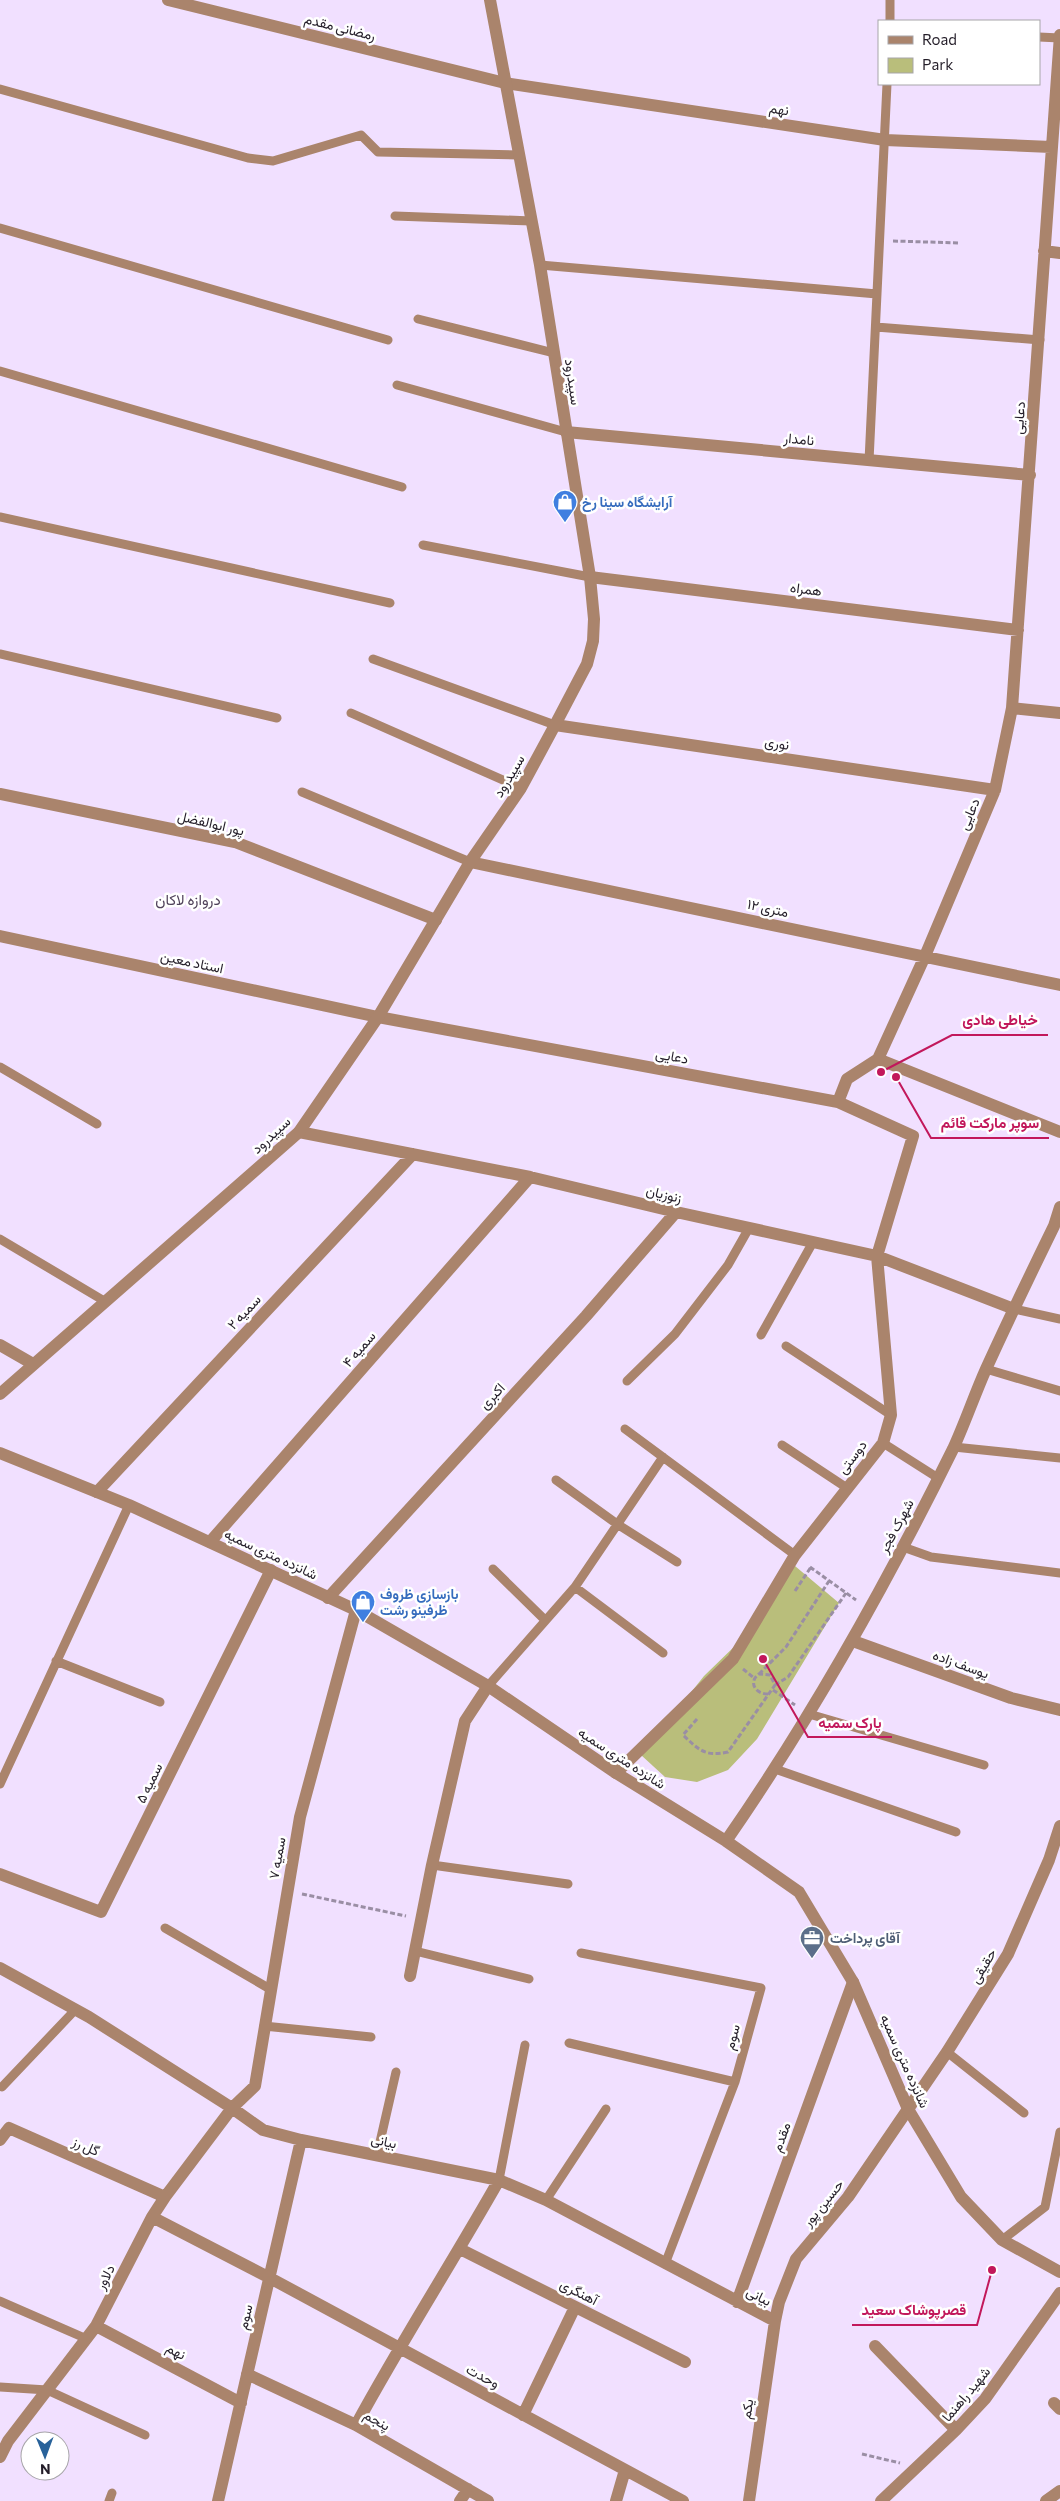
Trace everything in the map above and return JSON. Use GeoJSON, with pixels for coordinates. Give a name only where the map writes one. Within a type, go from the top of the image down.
{"type":"FeatureCollection","features":[{"type":"Feature","properties":{"kind":"street","name":"رمضانی مقدم"},"geometry":{"type":"LineString","coordinates":[[168,0],[505,83]]}},
{"type":"Feature","properties":{"kind":"street","name":"سپیدرود"},"geometry":{"type":"LineString","coordinates":[[0,1394],[299,1132],[378,1017],[470,862],[521,788],[587,664],[593,641],[594,619],[590,577],[540,265],[490,0]]}},
{"type":"Feature","properties":{"kind":"street","name":"دعایی"},"geometry":{"type":"LineString","coordinates":[[878,1059],[925,956],[995,790],[1012,708],[1040,340],[1044,251],[1060,36]]}},
{"type":"Feature","properties":{"kind":"street","name":"نهم"},"geometry":{"type":"LineString","coordinates":[[505,83],[885,140],[1051,147]]}},
{"type":"Feature","properties":{"kind":"street"},"geometry":{"type":"LineString","coordinates":[[1044,251],[1060,253]]}},
{"type":"Feature","properties":{"kind":"street","name":"نامدار"},"geometry":{"type":"LineString","coordinates":[[566,432],[1030,475]]}},
{"type":"Feature","properties":{"kind":"street","name":"همراه"},"geometry":{"type":"LineString","coordinates":[[590,577],[1018,630]]}},
{"type":"Feature","properties":{"kind":"street"},"geometry":{"type":"LineString","coordinates":[[1012,708],[1060,713]]}},
{"type":"Feature","properties":{"kind":"street","name":"نوری"},"geometry":{"type":"LineString","coordinates":[[555,724],[995,790]]}},
{"type":"Feature","properties":{"kind":"street","name":"پور ابوالفضل"},"geometry":{"type":"LineString","coordinates":[[0,794],[235,842],[436,920]]}},
{"type":"Feature","properties":{"kind":"street","name":"۱۲ متری"},"geometry":{"type":"LineString","coordinates":[[470,862],[1060,985]]}},
{"type":"Feature","properties":{"kind":"street","name":"استاد معین"},"geometry":{"type":"LineString","coordinates":[[0,936],[378,1017]]}},
{"type":"Feature","properties":{"kind":"street","name":"دعایی"},"geometry":{"type":"LineString","coordinates":[[378,1017],[838,1102]]}},
{"type":"Feature","properties":{"kind":"street"},"geometry":{"type":"LineString","coordinates":[[838,1102],[847,1079],[878,1059],[1060,1132]]}},
{"type":"Feature","properties":{"kind":"street","name":"دوستی"},"geometry":{"type":"LineString","coordinates":[[616,1774],[733,1659],[796,1555],[883,1442],[891,1414],[877,1256],[913,1136],[838,1102]]}},
{"type":"Feature","properties":{"kind":"street","name":"زنوزیان"},"geometry":{"type":"LineString","coordinates":[[299,1132],[530,1176],[676,1212],[877,1256],[1014,1309]]}},
{"type":"Feature","properties":{"kind":"street","name":"سمیه ۲"},"geometry":{"type":"LineString","coordinates":[[97,1492],[413,1154]]}},
{"type":"Feature","properties":{"kind":"street","name":"سمیه ۴"},"geometry":{"type":"LineString","coordinates":[[210,1542],[530,1176]]}},
{"type":"Feature","properties":{"kind":"street","name":"شهرک فجر"},"geometry":{"type":"LineString","coordinates":[[726,1841],[775,1769],[853,1641],[954,1447],[986,1369],[1014,1309],[1057,1226],[1060,1207]]}},
{"type":"Feature","properties":{"kind":"street","name":"اکبری"},"geometry":{"type":"LineString","coordinates":[[328,1598],[586,1316],[676,1212]]}},
{"type":"Feature","properties":{"kind":"street"},"geometry":{"type":"LineString","coordinates":[[0,1345],[33,1364]]}},
{"type":"Feature","properties":{"kind":"street","name":"شانزده متری سمیه"},"geometry":{"type":"LineString","coordinates":[[0,1452],[129,1505],[356,1610],[488,1686],[616,1774],[726,1841],[799,1892],[853,1982],[908,2109],[961,2197],[1002,2240],[1060,2272]]}},
{"type":"Feature","properties":{"kind":"street","name":"سمیه ۵"},"geometry":{"type":"LineString","coordinates":[[0,1874],[101,1912],[271,1570]]}},
{"type":"Feature","properties":{"kind":"street","name":"سمیه ۷"},"geometry":{"type":"LineString","coordinates":[[232,2108],[255,2086],[300,1817],[356,1610]]}},
{"type":"Feature","properties":{"kind":"street","name":"یوسف زاده"},"geometry":{"type":"LineString","coordinates":[[853,1641],[1011,1698],[1060,1710]]}},
{"type":"Feature","properties":{"kind":"street"},"geometry":{"type":"LineString","coordinates":[[410,1976],[464,1721],[488,1686]]}},
{"type":"Feature","properties":{"kind":"street","name":"حقیقی"},"geometry":{"type":"LineString","coordinates":[[908,2109],[947,2052],[1008,1954],[1049,1860],[1060,1826]]}},
{"type":"Feature","properties":{"kind":"street","name":"بیانی"},"geometry":{"type":"LineString","coordinates":[[0,1968],[75,2010],[232,2108],[263,2130],[301,2140],[499,2180],[546,2200],[775,2321]]}},
{"type":"Feature","properties":{"kind":"street","name":"مقدم"},"geometry":{"type":"LineString","coordinates":[[737,2302],[853,1982]]}},
{"type":"Feature","properties":{"kind":"street","name":"دلاور"},"geometry":{"type":"LineString","coordinates":[[0,2456],[8,2441],[96,2326],[152,2217],[232,2108]]}},
{"type":"Feature","properties":{"kind":"street","name":"حسین پور"},"geometry":{"type":"LineString","coordinates":[[775,2321],[779,2302],[796,2259],[848,2198],[908,2109]]}},
{"type":"Feature","properties":{"kind":"street","name":"گل رز"},"geometry":{"type":"LineString","coordinates":[[0,2140],[10,2128],[165,2197]]}},
{"type":"Feature","properties":{"kind":"street","name":"سوم"},"geometry":{"type":"LineString","coordinates":[[218,2501],[301,2140]]}},
{"type":"Feature","properties":{"kind":"street"},"geometry":{"type":"LineString","coordinates":[[356,2425],[398,2347],[460,2249],[499,2180]]}},
{"type":"Feature","properties":{"kind":"street","name":"وحدت"},"geometry":{"type":"LineString","coordinates":[[152,2217],[270,2278],[677,2500]]}},
{"type":"Feature","properties":{"kind":"street","name":"آهنگری"},"geometry":{"type":"LineString","coordinates":[[460,2249],[686,2362]]}},
{"type":"Feature","properties":{"kind":"street","name":"شهید راهنما"},"geometry":{"type":"LineString","coordinates":[[881,2501],[956,2430],[984,2399],[1060,2293]]}},
{"type":"Feature","properties":{"kind":"street"},"geometry":{"type":"LineString","coordinates":[[523,2415],[575,2307]]}},
{"type":"Feature","properties":{"kind":"street","name":"یکم"},"geometry":{"type":"LineString","coordinates":[[749,2501],[775,2321]]}},
{"type":"Feature","properties":{"kind":"street","name":"نهم"},"geometry":{"type":"LineString","coordinates":[[96,2326],[241,2403]]}},
{"type":"Feature","properties":{"kind":"street"},"geometry":{"type":"LineString","coordinates":[[875,2346],[956,2430]]}},
{"type":"Feature","properties":{"kind":"street","name":"پنجم"},"geometry":{"type":"LineString","coordinates":[[247,2374],[356,2425],[488,2501]]}},
{"type":"Feature","properties":{"kind":"street"},"geometry":{"type":"LineString","coordinates":[[616,2501],[625,2470]]}},
{"type":"Feature","properties":{"kind":"street"},"geometry":{"type":"LineString","coordinates":[[460,2501],[468,2489]]}},
{"type":"Feature","properties":{"kind":"street"},"geometry":{"type":"LineString","coordinates":[[1046,2501],[1060,2490]]}},
{"type":"Feature","properties":{"kind":"lane"},"geometry":{"type":"LineString","coordinates":[[890,0],[890,20]]}},
{"type":"Feature","properties":{"kind":"lane"},"geometry":{"type":"LineString","coordinates":[[1040,36],[1060,36]]}},
{"type":"Feature","properties":{"kind":"lane"},"geometry":{"type":"LineString","coordinates":[[869,461],[887,85]]}},
{"type":"Feature","properties":{"kind":"lane"},"geometry":{"type":"LineString","coordinates":[[0,89],[248,158],[273,161],[361,135],[378,152],[519,155]]}},
{"type":"Feature","properties":{"kind":"lane"},"geometry":{"type":"LineString","coordinates":[[395,216],[532,221]]}},
{"type":"Feature","properties":{"kind":"lane"},"geometry":{"type":"LineString","coordinates":[[0,228],[388,340]]}},
{"type":"Feature","properties":{"kind":"lane"},"geometry":{"type":"LineString","coordinates":[[540,265],[877,294]]}},
{"type":"Feature","properties":{"kind":"lane"},"geometry":{"type":"LineString","coordinates":[[418,319],[554,353]]}},
{"type":"Feature","properties":{"kind":"lane"},"geometry":{"type":"LineString","coordinates":[[876,327],[1040,340]]}},
{"type":"Feature","properties":{"kind":"lane"},"geometry":{"type":"LineString","coordinates":[[0,371],[402,487]]}},
{"type":"Feature","properties":{"kind":"lane"},"geometry":{"type":"LineString","coordinates":[[398,385],[566,432]]}},
{"type":"Feature","properties":{"kind":"lane"},"geometry":{"type":"LineString","coordinates":[[0,517],[390,603]]}},
{"type":"Feature","properties":{"kind":"lane"},"geometry":{"type":"LineString","coordinates":[[423,545],[590,577]]}},
{"type":"Feature","properties":{"kind":"lane"},"geometry":{"type":"LineString","coordinates":[[0,654],[277,718]]}},
{"type":"Feature","properties":{"kind":"lane"},"geometry":{"type":"LineString","coordinates":[[373,658],[555,724]]}},
{"type":"Feature","properties":{"kind":"lane"},"geometry":{"type":"LineString","coordinates":[[351,713],[521,788]]}},
{"type":"Feature","properties":{"kind":"lane"},"geometry":{"type":"LineString","coordinates":[[302,792],[470,862]]}},
{"type":"Feature","properties":{"kind":"lane"},"geometry":{"type":"LineString","coordinates":[[0,1067],[97,1124]]}},
{"type":"Feature","properties":{"kind":"lane"},"geometry":{"type":"LineString","coordinates":[[627,1381],[675,1334],[728,1266],[749,1228]]}},
{"type":"Feature","properties":{"kind":"lane"},"geometry":{"type":"LineString","coordinates":[[0,1239],[106,1302]]}},
{"type":"Feature","properties":{"kind":"lane"},"geometry":{"type":"LineString","coordinates":[[761,1336],[813,1242]]}},
{"type":"Feature","properties":{"kind":"lane"},"geometry":{"type":"LineString","coordinates":[[1014,1309],[1060,1320]]}},
{"type":"Feature","properties":{"kind":"lane"},"geometry":{"type":"LineString","coordinates":[[786,1346],[891,1414]]}},
{"type":"Feature","properties":{"kind":"lane"},"geometry":{"type":"LineString","coordinates":[[986,1369],[1060,1391]]}},
{"type":"Feature","properties":{"kind":"lane"},"geometry":{"type":"LineString","coordinates":[[625,1429],[796,1555]]}},
{"type":"Feature","properties":{"kind":"lane"},"geometry":{"type":"LineString","coordinates":[[883,1442],[938,1478]]}},
{"type":"Feature","properties":{"kind":"lane"},"geometry":{"type":"LineString","coordinates":[[782,1445],[847,1488]]}},
{"type":"Feature","properties":{"kind":"lane"},"geometry":{"type":"LineString","coordinates":[[954,1447],[1060,1458]]}},
{"type":"Feature","properties":{"kind":"lane"},"geometry":{"type":"LineString","coordinates":[[488,1686],[575,1587],[663,1457]]}},
{"type":"Feature","properties":{"kind":"lane"},"geometry":{"type":"LineString","coordinates":[[556,1480],[617,1524],[677,1562]]}},
{"type":"Feature","properties":{"kind":"lane"},"geometry":{"type":"LineString","coordinates":[[0,1784],[129,1505]]}},
{"type":"Feature","properties":{"kind":"lane"},"geometry":{"type":"LineString","coordinates":[[902,1547],[931,1557],[1060,1573]]}},
{"type":"Feature","properties":{"kind":"lane"},"geometry":{"type":"LineString","coordinates":[[492,1569],[545,1620]]}},
{"type":"Feature","properties":{"kind":"lane"},"geometry":{"type":"LineString","coordinates":[[575,1587],[663,1653]]}},
{"type":"Feature","properties":{"kind":"lane"},"geometry":{"type":"LineString","coordinates":[[56,1661],[160,1702]]}},
{"type":"Feature","properties":{"kind":"lane"},"geometry":{"type":"LineString","coordinates":[[809,1714],[984,1765]]}},
{"type":"Feature","properties":{"kind":"lane"},"geometry":{"type":"LineString","coordinates":[[775,1769],[956,1832]]}},
{"type":"Feature","properties":{"kind":"lane"},"geometry":{"type":"LineString","coordinates":[[432,1865],[568,1884]]}},
{"type":"Feature","properties":{"kind":"lane"},"geometry":{"type":"LineString","coordinates":[[166,1928],[270,1989]]}},
{"type":"Feature","properties":{"kind":"lane"},"geometry":{"type":"LineString","coordinates":[[415,1951],[529,1979]]}},
{"type":"Feature","properties":{"kind":"lane","name":"سوم"},"geometry":{"type":"LineString","coordinates":[[581,1953],[761,1988],[735,2082],[665,2264]]}},
{"type":"Feature","properties":{"kind":"lane"},"geometry":{"type":"LineString","coordinates":[[2,2086],[75,2010]]}},
{"type":"Feature","properties":{"kind":"lane"},"geometry":{"type":"LineString","coordinates":[[264,2026],[371,2037]]}},
{"type":"Feature","properties":{"kind":"lane"},"geometry":{"type":"LineString","coordinates":[[569,2043],[735,2082]]}},
{"type":"Feature","properties":{"kind":"lane"},"geometry":{"type":"LineString","coordinates":[[499,2180],[525,2045]]}},
{"type":"Feature","properties":{"kind":"lane"},"geometry":{"type":"LineString","coordinates":[[947,2052],[1024,2113]]}},
{"type":"Feature","properties":{"kind":"lane"},"geometry":{"type":"LineString","coordinates":[[377,2155],[396,2072]]}},
{"type":"Feature","properties":{"kind":"lane"},"geometry":{"type":"LineString","coordinates":[[546,2200],[606,2109]]}},
{"type":"Feature","properties":{"kind":"lane"},"geometry":{"type":"LineString","coordinates":[[1002,2240],[1044,2208],[1060,2132]]}},
{"type":"Feature","properties":{"kind":"lane"},"geometry":{"type":"LineString","coordinates":[[0,2301],[87,2339]]}},
{"type":"Feature","properties":{"kind":"lane"},"geometry":{"type":"LineString","coordinates":[[0,2387],[46,2390],[145,2435]]}},
{"type":"Feature","properties":{"kind":"path"},"geometry":{"type":"LineString","coordinates":[[880,240],[960,243]]}},
{"type":"Feature","properties":{"kind":"path"},"geometry":{"type":"LineString","coordinates":[[796,1555],[868,1610]]}},
{"type":"Feature","properties":{"kind":"path"},"geometry":{"type":"LineString","coordinates":[[790,1598],[811,1567]]}},
{"type":"Feature","properties":{"kind":"path"},"geometry":{"type":"LineString","coordinates":[[768,1694],[761,1694],[756,1690],[753,1685],[754,1678],[786,1647],[829,1581]]}},
{"type":"Feature","properties":{"kind":"path"},"geometry":{"type":"LineString","coordinates":[[703,1713],[683,1735],[701,1752],[717,1754],[728,1752],[775,1685],[788,1677],[846,1593]]}},
{"type":"Feature","properties":{"kind":"path"},"geometry":{"type":"LineString","coordinates":[[736,1676],[748,1661]]}},
{"type":"Feature","properties":{"kind":"path"},"geometry":{"type":"LineString","coordinates":[[759,1674],[770,1675],[775,1685]]}},
{"type":"Feature","properties":{"kind":"path"},"geometry":{"type":"LineString","coordinates":[[773,1690],[809,1714]]}},
{"type":"Feature","properties":{"kind":"path"},"geometry":{"type":"LineString","coordinates":[[287,1890],[421,1920]]}},
{"type":"Feature","properties":{"kind":"path"},"geometry":{"type":"LineString","coordinates":[[862,2454],[918,2467]]}},
{"type":"Feature","properties":{"kind":"green space"},"geometry":{"type":"Polygon","coordinates":[[[795,1566],[839,1603],[757,1739],[728,1770],[697,1782],[665,1777],[641,1755],[704,1676],[739,1642],[795,1566]]]}},
{"type":"Feature","properties":{"kind":"place","name":"آرایشگاه سینا رخ"},"geometry":{"type":"Point","coordinates":[565,523]}},
{"type":"Feature","properties":{"kind":"place","name":"خیاطی هادی"},"geometry":{"type":"Point","coordinates":[881,1072]}},
{"type":"Feature","properties":{"kind":"place","name":"سوپر مارکت قائم"},"geometry":{"type":"Point","coordinates":[896,1077]}},
{"type":"Feature","properties":{"kind":"place","name":"بازسازی ظروف ظرفینو رشت"},"geometry":{"type":"Point","coordinates":[363,1623]}},
{"type":"Feature","properties":{"kind":"place","name":"پارک سمیه"},"geometry":{"type":"Point","coordinates":[763,1659]}},
{"type":"Feature","properties":{"kind":"place","name":"آقای پرداخت"},"geometry":{"type":"Point","coordinates":[812,1959]}},
{"type":"Feature","properties":{"kind":"place","name":"قصرپوشاک سعید"},"geometry":{"type":"Point","coordinates":[992,2270]}},
{"type":"Feature","properties":{"kind":"district","name":"دروازه لاکان"},"geometry":{"type":"Point","coordinates":[188,900]}}]}
